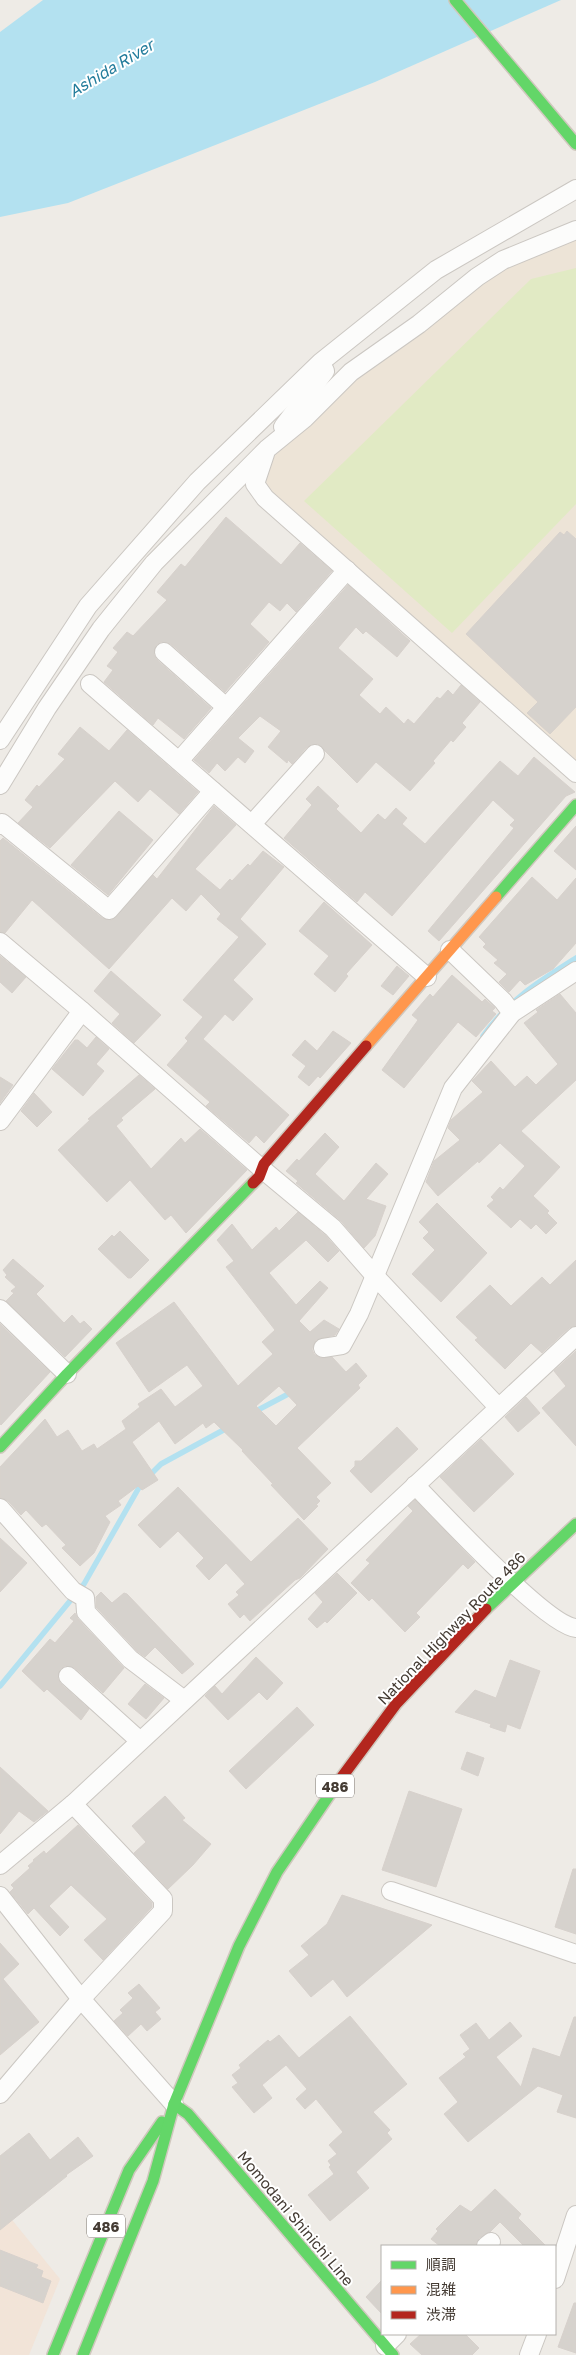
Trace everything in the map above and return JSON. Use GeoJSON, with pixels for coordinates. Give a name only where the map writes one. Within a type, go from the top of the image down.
{"type":"FeatureCollection","features":[{"type":"Feature","properties":{"kind":"main road"},"geometry":{"type":"LineString","coordinates":[[455,0],[576,144]]}},
{"type":"Feature","properties":{"kind":"main road"},"geometry":{"type":"LineString","coordinates":[[2,1442],[259,1176],[264,1164],[576,805]]}},
{"type":"Feature","properties":{"kind":"main road","name":"National Highway Route 486"},"geometry":{"type":"LineString","coordinates":[[83,2355],[153,2181],[174,2104],[239,1946],[277,1872],[321,1804],[396,1704],[512,1583],[576,1524]]}},
{"type":"Feature","properties":{"kind":"main road","name":"National Highway Route 486"},"geometry":{"type":"LineString","coordinates":[[53,2355],[129,2170],[174,2104]]}},
{"type":"Feature","properties":{"kind":"main road","name":"Momodani Shinichi Line"},"geometry":{"type":"LineString","coordinates":[[174,2104],[188,2114],[381,2334]]}},
{"type":"Feature","properties":{"kind":"main road","name":"Momodani Shinichi Line"},"geometry":{"type":"LineString","coordinates":[[382,2335],[391,2345]]}},
{"type":"Feature","properties":{"kind":"street"},"geometry":{"type":"LineString","coordinates":[[0,740],[88,606],[197,482],[321,362],[436,270],[576,189]]}},
{"type":"Feature","properties":{"kind":"street"},"geometry":{"type":"LineString","coordinates":[[0,785],[47,708],[107,622],[154,563],[267,449],[305,418],[351,372],[419,324],[477,276],[502,260],[576,230]]}},
{"type":"Feature","properties":{"kind":"street"},"geometry":{"type":"LineString","coordinates":[[321,362],[325,371],[267,449],[255,484],[265,498],[576,773]]}},
{"type":"Feature","properties":{"kind":"street"},"geometry":{"type":"LineString","coordinates":[[179,760],[347,570]]}},
{"type":"Feature","properties":{"kind":"street"},"geometry":{"type":"LineString","coordinates":[[164,652],[226,707]]}},
{"type":"Feature","properties":{"kind":"street"},"geometry":{"type":"LineString","coordinates":[[90,684],[428,977]]}},
{"type":"Feature","properties":{"kind":"street"},"geometry":{"type":"LineString","coordinates":[[252,824],[315,754]]}},
{"type":"Feature","properties":{"kind":"street"},"geometry":{"type":"LineString","coordinates":[[0,825],[2,823],[109,910],[213,790]]}},
{"type":"Feature","properties":{"kind":"street"},"geometry":{"type":"LineString","coordinates":[[0,942],[82,1011],[262,1169],[333,1228],[498,1407]]}},
{"type":"Feature","properties":{"kind":"street"},"geometry":{"type":"LineString","coordinates":[[450,950],[508,1007]]}},
{"type":"Feature","properties":{"kind":"street"},"geometry":{"type":"LineString","coordinates":[[323,1348],[342,1345],[359,1314],[370,1270],[453,1088],[508,1007],[576,971]]}},
{"type":"Feature","properties":{"kind":"street"},"geometry":{"type":"LineString","coordinates":[[0,1121],[82,1011]]}},
{"type":"Feature","properties":{"kind":"street"},"geometry":{"type":"LineString","coordinates":[[0,1309],[67,1374]]}},
{"type":"Feature","properties":{"kind":"street"},"geometry":{"type":"LineString","coordinates":[[0,1865],[73,1804],[576,1336]]}},
{"type":"Feature","properties":{"kind":"street"},"geometry":{"type":"LineString","coordinates":[[415,1485],[512,1583],[557,1620],[576,1628]]}},
{"type":"Feature","properties":{"kind":"street"},"geometry":{"type":"LineString","coordinates":[[0,1508],[79,1594],[86,1612],[130,1659],[184,1700]]}},
{"type":"Feature","properties":{"kind":"street"},"geometry":{"type":"LineString","coordinates":[[68,1676],[140,1741]]}},
{"type":"Feature","properties":{"kind":"street"},"geometry":{"type":"LineString","coordinates":[[0,2094],[81,1999],[163,1911],[163,1899],[73,1804]]}},
{"type":"Feature","properties":{"kind":"street"},"geometry":{"type":"LineString","coordinates":[[391,1891],[576,1954]]}},
{"type":"Feature","properties":{"kind":"street"},"geometry":{"type":"LineString","coordinates":[[0,1896],[81,1999],[174,2104]]}},
{"type":"Feature","properties":{"kind":"street"},"geometry":{"type":"LineString","coordinates":[[556,2276],[576,2215]]}},
{"type":"Feature","properties":{"kind":"street"},"geometry":{"type":"LineString","coordinates":[[530,2355],[536,2335]]}},
{"type":"Feature","properties":{"kind":"shaded area"},"geometry":{"type":"Polygon","coordinates":[[[576,238],[576,763],[266,490],[267,463],[350,385],[488,276],[576,238]]]}},
{"type":"Feature","properties":{"kind":"shaded area"},"geometry":{"type":"Polygon","coordinates":[[[0,2205],[60,2279],[29,2355],[0,2355],[0,2205]]]}},
{"type":"Feature","properties":{"kind":"green space"},"geometry":{"type":"Polygon","coordinates":[[[576,268],[576,504],[452,633],[304,501],[531,279],[576,268]]]}},
{"type":"Feature","properties":{"kind":"water","name":"Ashida River"},"geometry":{"type":"Polygon","coordinates":[[[43,0],[561,0],[375,82],[68,203],[0,217],[0,32],[43,0]]]}},
{"type":"Feature","properties":{"kind":"building"},"geometry":{"type":"Polygon","coordinates":[[[226,517],[281,565],[300,543],[332,571],[296,612],[287,603],[280,611],[269,602],[250,624],[269,642],[225,692],[171,644],[161,642],[156,645],[154,655],[157,660],[211,708],[184,739],[158,718],[153,725],[104,682],[113,670],[107,666],[118,652],[113,648],[127,632],[133,636],[167,600],[157,592],[181,564],[185,567],[226,517]]]}},
{"type":"Feature","properties":{"kind":"building"},"geometry":{"type":"Polygon","coordinates":[[[567,531],[576,539],[576,707],[550,734],[527,713],[538,702],[466,634],[560,532],[564,535],[567,531]]]}},
{"type":"Feature","properties":{"kind":"building"},"geometry":{"type":"Polygon","coordinates":[[[348,585],[410,641],[397,657],[366,631],[363,634],[356,627],[338,648],[373,679],[359,695],[380,714],[386,707],[404,724],[408,719],[414,724],[437,697],[440,699],[448,690],[453,695],[461,685],[480,702],[462,723],[466,727],[453,742],[451,740],[433,761],[435,763],[410,791],[376,762],[357,783],[318,744],[307,747],[292,764],[288,760],[287,763],[268,747],[281,731],[260,716],[238,738],[254,751],[245,763],[238,757],[225,771],[217,763],[209,773],[194,760],[348,585]]]}},
{"type":"Feature","properties":{"kind":"building"},"geometry":{"type":"Polygon","coordinates":[[[80,727],[109,751],[127,730],[198,792],[179,814],[150,789],[138,802],[115,781],[50,848],[18,823],[33,807],[25,800],[37,785],[39,787],[65,759],[58,754],[80,727]]]}},
{"type":"Feature","properties":{"kind":"building"},"geometry":{"type":"Polygon","coordinates":[[[534,757],[575,792],[566,796],[439,941],[428,931],[514,828],[510,825],[515,820],[493,800],[392,916],[365,892],[357,902],[284,838],[312,805],[306,799],[318,786],[339,806],[336,809],[361,833],[378,814],[385,820],[396,808],[407,818],[402,824],[425,844],[500,761],[518,776],[534,757]]]}},
{"type":"Feature","properties":{"kind":"building"},"geometry":{"type":"Polygon","coordinates":[[[214,806],[236,825],[195,869],[220,890],[230,879],[232,881],[248,864],[250,866],[263,851],[284,867],[240,919],[266,944],[233,980],[253,999],[233,1021],[225,1014],[203,1039],[289,1115],[264,1143],[256,1135],[249,1143],[206,1106],[210,1102],[167,1065],[188,1041],[185,1038],[203,1017],[183,1000],[239,937],[217,919],[221,914],[201,894],[186,911],[172,898],[109,969],[32,900],[5,933],[0,932],[0,841],[3,838],[102,918],[112,920],[153,875],[157,879],[214,806]]]}},
{"type":"Feature","properties":{"kind":"building"},"geometry":{"type":"Polygon","coordinates":[[[119,811],[153,840],[108,895],[71,865],[119,811]]]}},
{"type":"Feature","properties":{"kind":"building"},"geometry":{"type":"Polygon","coordinates":[[[576,826],[576,870],[554,851],[576,826]]]}},
{"type":"Feature","properties":{"kind":"building"},"geometry":{"type":"Polygon","coordinates":[[[532,877],[557,900],[576,878],[576,943],[553,969],[525,985],[520,980],[509,992],[499,982],[507,974],[494,963],[498,960],[483,947],[486,944],[479,937],[532,877]]]}},
{"type":"Feature","properties":{"kind":"building"},"geometry":{"type":"Polygon","coordinates":[[[324,902],[372,945],[346,974],[348,976],[335,992],[314,974],[329,956],[299,931],[324,902]]]}},
{"type":"Feature","properties":{"kind":"building"},"geometry":{"type":"Polygon","coordinates":[[[0,956],[26,977],[12,993],[0,982],[0,956]]]}},
{"type":"Feature","properties":{"kind":"building"},"geometry":{"type":"Polygon","coordinates":[[[397,966],[409,976],[393,995],[381,986],[397,966]]]}},
{"type":"Feature","properties":{"kind":"building"},"geometry":{"type":"Polygon","coordinates":[[[111,971],[161,1015],[134,1043],[112,1023],[120,1014],[94,991],[111,971]]]}},
{"type":"Feature","properties":{"kind":"building"},"geometry":{"type":"Polygon","coordinates":[[[452,975],[482,1002],[485,999],[495,1008],[492,1011],[496,1014],[476,1037],[458,1022],[404,1088],[382,1070],[418,1020],[412,1015],[430,994],[433,997],[452,975]]]}},
{"type":"Feature","properties":{"kind":"building"},"geometry":{"type":"Polygon","coordinates":[[[560,994],[576,1013],[576,1080],[521,1131],[560,1167],[533,1196],[549,1211],[547,1213],[557,1223],[546,1234],[536,1224],[531,1229],[520,1219],[511,1228],[487,1206],[494,1200],[491,1197],[500,1187],[503,1190],[525,1166],[500,1143],[479,1163],[478,1161],[438,1196],[426,1182],[434,1161],[460,1140],[448,1128],[451,1120],[483,1092],[472,1081],[491,1061],[515,1087],[527,1076],[536,1085],[558,1064],[524,1023],[538,1012],[536,1010],[560,994]]]}},
{"type":"Feature","properties":{"kind":"building"},"geometry":{"type":"Polygon","coordinates":[[[333,1031],[351,1043],[320,1078],[318,1076],[309,1086],[298,1077],[306,1066],[292,1055],[305,1040],[317,1051],[333,1031]]]}},
{"type":"Feature","properties":{"kind":"building"},"geometry":{"type":"Polygon","coordinates":[[[96,1037],[109,1049],[96,1064],[104,1071],[83,1096],[52,1069],[75,1040],[78,1040],[87,1048],[96,1037]]]}},
{"type":"Feature","properties":{"kind":"building"},"geometry":{"type":"Polygon","coordinates":[[[139,1075],[155,1089],[121,1118],[123,1120],[116,1126],[151,1169],[181,1138],[185,1143],[200,1129],[247,1170],[186,1233],[171,1215],[165,1220],[130,1180],[107,1202],[58,1150],[90,1120],[88,1119],[139,1075]]]}},
{"type":"Feature","properties":{"kind":"building"},"geometry":{"type":"Polygon","coordinates":[[[0,1077],[13,1085],[0,1103],[0,1077]]]}},
{"type":"Feature","properties":{"kind":"building"},"geometry":{"type":"Polygon","coordinates":[[[34,1093],[52,1112],[37,1127],[21,1111],[34,1093]]]}},
{"type":"Feature","properties":{"kind":"building"},"geometry":{"type":"Polygon","coordinates":[[[325,1133],[339,1147],[315,1174],[344,1201],[376,1163],[388,1174],[366,1199],[386,1206],[375,1236],[364,1248],[341,1221],[296,1183],[298,1181],[286,1171],[297,1159],[299,1161],[325,1133]]]}},
{"type":"Feature","properties":{"kind":"building"},"geometry":{"type":"Polygon","coordinates":[[[437,1203],[487,1253],[441,1302],[412,1274],[435,1250],[423,1238],[429,1232],[419,1222],[437,1203]]]}},
{"type":"Feature","properties":{"kind":"building"},"geometry":{"type":"Polygon","coordinates":[[[298,1212],[326,1236],[339,1251],[328,1262],[306,1240],[269,1273],[296,1305],[320,1281],[328,1288],[299,1321],[310,1332],[324,1320],[339,1329],[335,1335],[316,1340],[312,1349],[314,1354],[320,1358],[332,1357],[346,1372],[356,1363],[367,1376],[358,1385],[360,1388],[297,1448],[331,1483],[316,1497],[320,1501],[316,1505],[318,1506],[304,1520],[271,1485],[273,1484],[243,1450],[214,1422],[206,1428],[203,1423],[175,1444],[159,1421],[132,1442],[158,1480],[142,1490],[138,1486],[118,1501],[121,1505],[105,1516],[110,1522],[94,1553],[80,1566],[62,1548],[66,1545],[46,1524],[42,1527],[26,1510],[21,1515],[8,1501],[0,1498],[0,1467],[45,1419],[57,1437],[68,1430],[82,1451],[94,1444],[97,1449],[126,1429],[122,1421],[140,1407],[138,1404],[161,1389],[175,1407],[203,1386],[187,1365],[149,1392],[116,1343],[174,1302],[238,1386],[273,1354],[262,1342],[275,1330],[226,1267],[234,1261],[217,1240],[232,1224],[252,1250],[276,1227],[279,1231],[298,1212]],[[279,1386],[256,1406],[276,1426],[297,1405],[279,1386]]]}},
{"type":"Feature","properties":{"kind":"building"},"geometry":{"type":"Polygon","coordinates":[[[120,1231],[149,1260],[131,1278],[128,1278],[98,1249],[112,1235],[114,1237],[120,1231]]]}},
{"type":"Feature","properties":{"kind":"building"},"geometry":{"type":"Polygon","coordinates":[[[13,1259],[44,1286],[36,1294],[64,1323],[72,1315],[80,1324],[84,1321],[92,1329],[65,1357],[6,1301],[14,1293],[11,1291],[16,1287],[5,1277],[7,1275],[3,1270],[13,1259]]]}},
{"type":"Feature","properties":{"kind":"building"},"geometry":{"type":"Polygon","coordinates":[[[576,1260],[576,1326],[569,1328],[542,1353],[531,1343],[505,1369],[475,1340],[478,1338],[456,1317],[490,1285],[511,1306],[542,1277],[550,1285],[576,1260]]]}},
{"type":"Feature","properties":{"kind":"building"},"geometry":{"type":"Polygon","coordinates":[[[0,1324],[50,1372],[1,1425],[0,1424],[0,1324]]]}},
{"type":"Feature","properties":{"kind":"building"},"geometry":{"type":"Polygon","coordinates":[[[576,1351],[576,1446],[542,1408],[566,1386],[554,1371],[576,1351]]]}},
{"type":"Feature","properties":{"kind":"building"},"geometry":{"type":"Polygon","coordinates":[[[526,1397],[540,1413],[518,1432],[505,1417],[526,1397]]]}},
{"type":"Feature","properties":{"kind":"building"},"geometry":{"type":"Polygon","coordinates":[[[397,1427],[418,1449],[371,1493],[350,1471],[355,1466],[355,1461],[361,1461],[397,1427]]]}},
{"type":"Feature","properties":{"kind":"building"},"geometry":{"type":"Polygon","coordinates":[[[481,1439],[514,1474],[474,1512],[440,1477],[481,1439]]]}},
{"type":"Feature","properties":{"kind":"building"},"geometry":{"type":"Polygon","coordinates":[[[178,1487],[251,1562],[298,1518],[328,1549],[300,1578],[295,1580],[250,1621],[244,1614],[240,1618],[228,1604],[239,1595],[236,1592],[245,1584],[226,1563],[209,1580],[196,1566],[204,1558],[178,1531],[160,1548],[138,1525],[178,1487]]]}},
{"type":"Feature","properties":{"kind":"building"},"geometry":{"type":"Polygon","coordinates":[[[415,1500],[475,1562],[468,1569],[463,1564],[416,1613],[420,1617],[405,1632],[372,1598],[369,1601],[351,1583],[370,1563],[366,1560],[413,1511],[408,1506],[415,1500]]]}},
{"type":"Feature","properties":{"kind":"building"},"geometry":{"type":"Polygon","coordinates":[[[0,1538],[27,1563],[0,1592],[0,1538]]]}},
{"type":"Feature","properties":{"kind":"building"},"geometry":{"type":"Polygon","coordinates":[[[337,1573],[357,1593],[327,1623],[325,1621],[317,1628],[308,1619],[323,1602],[315,1593],[337,1573]]]}},
{"type":"Feature","properties":{"kind":"building"},"geometry":{"type":"Polygon","coordinates":[[[101,1592],[112,1603],[124,1593],[127,1594],[194,1664],[182,1674],[155,1647],[145,1657],[137,1651],[96,1607],[96,1597],[101,1592]]]}},
{"type":"Feature","properties":{"kind":"building"},"geometry":{"type":"Polygon","coordinates":[[[75,1613],[78,1619],[124,1668],[103,1693],[75,1668],[65,1666],[60,1669],[58,1679],[61,1684],[89,1709],[81,1720],[47,1689],[44,1692],[22,1671],[50,1639],[55,1643],[74,1621],[70,1618],[75,1613]]]}},
{"type":"Feature","properties":{"kind":"building"},"geometry":{"type":"Polygon","coordinates":[[[256,1657],[283,1683],[267,1700],[259,1692],[228,1720],[205,1696],[215,1686],[222,1694],[256,1657]]]}},
{"type":"Feature","properties":{"kind":"building"},"geometry":{"type":"Polygon","coordinates":[[[510,1660],[540,1671],[520,1729],[507,1724],[505,1732],[490,1727],[491,1724],[455,1712],[475,1690],[496,1698],[510,1660]]]}},
{"type":"Feature","properties":{"kind":"building"},"geometry":{"type":"Polygon","coordinates":[[[145,1684],[164,1698],[146,1719],[128,1704],[145,1684]]]}},
{"type":"Feature","properties":{"kind":"building"},"geometry":{"type":"Polygon","coordinates":[[[297,1707],[314,1725],[246,1789],[229,1771],[297,1707]]]}},
{"type":"Feature","properties":{"kind":"building"},"geometry":{"type":"Polygon","coordinates":[[[467,1752],[484,1758],[478,1776],[461,1769],[467,1752]]]}},
{"type":"Feature","properties":{"kind":"building"},"geometry":{"type":"Polygon","coordinates":[[[0,1767],[48,1811],[34,1822],[19,1811],[0,1834],[0,1767]]]}},
{"type":"Feature","properties":{"kind":"building"},"geometry":{"type":"Polygon","coordinates":[[[409,1791],[462,1809],[436,1887],[382,1870],[409,1791]]]}},
{"type":"Feature","properties":{"kind":"building"},"geometry":{"type":"Polygon","coordinates":[[[165,1796],[185,1818],[182,1820],[211,1844],[168,1889],[134,1853],[146,1842],[132,1826],[165,1796]]]}},
{"type":"Feature","properties":{"kind":"building"},"geometry":{"type":"Polygon","coordinates":[[[78,1825],[152,1903],[152,1907],[103,1960],[84,1940],[107,1919],[71,1885],[49,1906],[69,1927],[60,1936],[34,1908],[28,1914],[10,1892],[14,1888],[11,1885],[30,1868],[28,1866],[33,1860],[44,1851],[46,1854],[78,1825]]]}},
{"type":"Feature","properties":{"kind":"building"},"geometry":{"type":"Polygon","coordinates":[[[573,1869],[576,1869],[576,1934],[555,1927],[573,1869]]]}},
{"type":"Feature","properties":{"kind":"building"},"geometry":{"type":"Polygon","coordinates":[[[342,1895],[432,1925],[347,1997],[333,1979],[311,1997],[289,1971],[309,1955],[301,1946],[327,1924],[342,1895]]]}},
{"type":"Feature","properties":{"kind":"building"},"geometry":{"type":"Polygon","coordinates":[[[0,1943],[19,1964],[3,1979],[39,2022],[0,2055],[0,1943]]]}},
{"type":"Feature","properties":{"kind":"building"},"geometry":{"type":"Polygon","coordinates":[[[139,1984],[160,2008],[155,2012],[161,2019],[147,2031],[141,2024],[128,2036],[114,2021],[123,2013],[120,2010],[133,1998],[128,1993],[139,1984]]]}},
{"type":"Feature","properties":{"kind":"building"},"geometry":{"type":"Polygon","coordinates":[[[350,2016],[407,2084],[373,2112],[390,2130],[387,2133],[392,2139],[356,2172],[369,2188],[330,2221],[308,2195],[334,2174],[329,2167],[331,2165],[328,2161],[337,2154],[329,2145],[343,2132],[316,2099],[305,2109],[296,2099],[307,2089],[286,2065],[262,2085],[272,2098],[254,2113],[232,2087],[238,2083],[232,2075],[241,2068],[239,2065],[268,2040],[270,2042],[279,2035],[299,2058],[350,2016]]]}},
{"type":"Feature","properties":{"kind":"building"},"geometry":{"type":"Polygon","coordinates":[[[574,2017],[576,2017],[576,2118],[557,2112],[563,2095],[538,2086],[468,2142],[444,2114],[458,2102],[439,2078],[466,2057],[463,2054],[470,2049],[460,2035],[476,2023],[489,2040],[510,2022],[522,2036],[496,2057],[521,2087],[533,2048],[560,2057],[574,2017]]]}},
{"type":"Feature","properties":{"kind":"building"},"geometry":{"type":"Polygon","coordinates":[[[29,2133],[50,2160],[78,2137],[93,2156],[66,2175],[0,2230],[0,2156],[29,2133]]]}},
{"type":"Feature","properties":{"kind":"building"},"geometry":{"type":"Polygon","coordinates":[[[495,2189],[521,2214],[518,2218],[545,2245],[523,2245],[500,2222],[490,2232],[479,2238],[476,2245],[439,2245],[431,2239],[438,2231],[436,2229],[460,2205],[471,2212],[495,2189]]]}},
{"type":"Feature","properties":{"kind":"building"},"geometry":{"type":"Polygon","coordinates":[[[0,2250],[38,2265],[36,2268],[43,2271],[41,2277],[51,2281],[43,2303],[0,2286],[0,2250]]]}},
{"type":"Feature","properties":{"kind":"building"},"geometry":{"type":"Polygon","coordinates":[[[381,2281],[381,2313],[366,2297],[381,2281]]]}},
{"type":"Feature","properties":{"kind":"building"},"geometry":{"type":"Polygon","coordinates":[[[574,2303],[576,2303],[576,2353],[558,2347],[574,2303]]]}},
{"type":"Feature","properties":{"kind":"building"},"geometry":{"type":"Polygon","coordinates":[[[420,2335],[466,2335],[479,2348],[472,2355],[422,2355],[410,2344],[420,2335]]]}},
{"type":"Feature","properties":{"kind":"waterway"},"geometry":{"type":"LineString","coordinates":[[483,1036],[514,1001],[537,983],[576,958]]}},
{"type":"Feature","properties":{"kind":"waterway"},"geometry":{"type":"LineString","coordinates":[[254,1412],[292,1392]]}},
{"type":"Feature","properties":{"kind":"waterway"},"geometry":{"type":"LineString","coordinates":[[0,1686],[84,1584],[141,1484],[161,1464],[229,1427]]}},
{"type":"Feature","properties":{"kind":"traffic: fast"},"geometry":{"type":"LineString","coordinates":[[455,0],[576,144]]}},
{"type":"Feature","properties":{"kind":"traffic: fast"},"geometry":{"type":"LineString","coordinates":[[496,897],[576,805]]}},
{"type":"Feature","properties":{"kind":"traffic: fast"},"geometry":{"type":"LineString","coordinates":[[0,1447],[67,1374],[253,1183]]}},
{"type":"Feature","properties":{"kind":"traffic: fast"},"geometry":{"type":"LineString","coordinates":[[486,1609],[576,1524]]}},
{"type":"Feature","properties":{"kind":"traffic: fast"},"geometry":{"type":"LineString","coordinates":[[83,2355],[153,2181],[174,2104],[239,1946],[277,1872],[336,1785]]}},
{"type":"Feature","properties":{"kind":"traffic: fast"},"geometry":{"type":"LineString","coordinates":[[174,2104],[188,2114],[393,2355]]}},
{"type":"Feature","properties":{"kind":"traffic: fast"},"geometry":{"type":"LineString","coordinates":[[53,2355],[129,2170],[162,2122]]}},
{"type":"Feature","properties":{"kind":"traffic: slow"},"geometry":{"type":"LineString","coordinates":[[366,1046],[496,897]]}},
{"type":"Feature","properties":{"kind":"traffic: jam"},"geometry":{"type":"LineString","coordinates":[[253,1183],[259,1177],[264,1164],[366,1046]]}},
{"type":"Feature","properties":{"kind":"traffic: jam"},"geometry":{"type":"LineString","coordinates":[[336,1785],[396,1704],[486,1609]]}}]}
